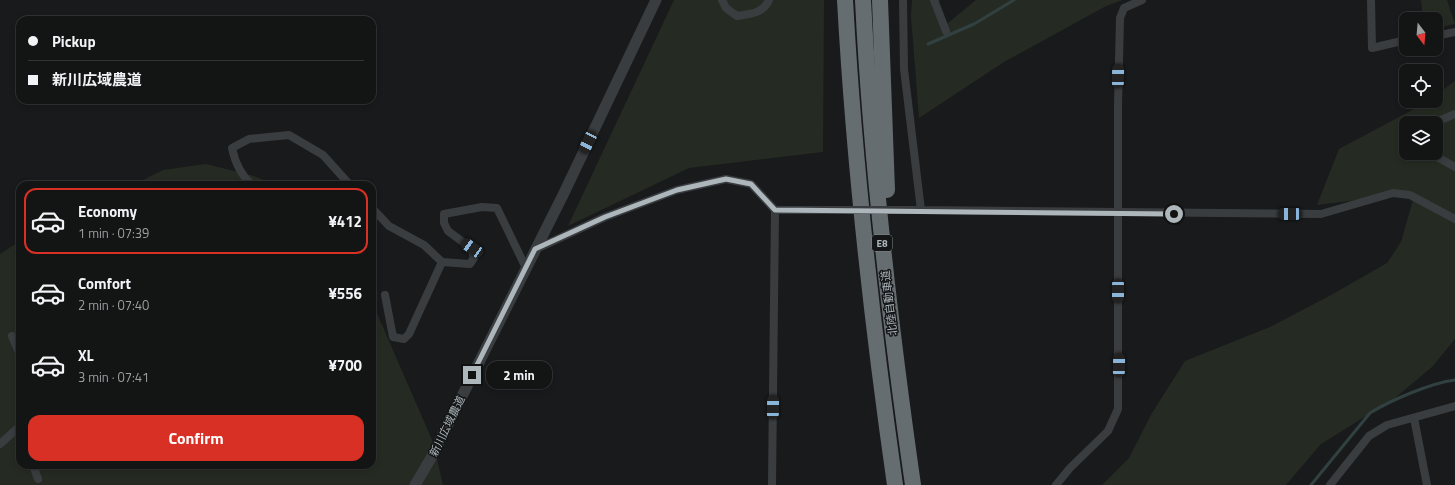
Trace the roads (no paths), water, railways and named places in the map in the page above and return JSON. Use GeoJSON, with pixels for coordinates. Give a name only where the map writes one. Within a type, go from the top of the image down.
{"type":"FeatureCollection","features":[{"type":"Feature","properties":{"kind":"highway","name":"北陸自動車道"},"geometry":{"type":"LineString","coordinates":[[845,0],[852,120],[865,258],[895,485]]}},
{"type":"Feature","properties":{"kind":"highway","name":"北陸自動車道"},"geometry":{"type":"LineString","coordinates":[[863,0],[870,115],[886,288],[914,485]]}},
{"type":"Feature","properties":{"kind":"highway"},"geometry":{"type":"LineString","coordinates":[[880,0],[887,191],[914,485]]}},
{"type":"Feature","properties":{"kind":"street","name":"新川広域農道"},"geometry":{"type":"LineString","coordinates":[[415,485],[432,458],[563,195],[656,0]]}},
{"type":"Feature","properties":{"kind":"street"},"geometry":{"type":"LineString","coordinates":[[722,0],[726,8],[737,16],[758,12],[767,6],[769,0]]}},
{"type":"Feature","properties":{"kind":"street"},"geometry":{"type":"LineString","coordinates":[[903,0],[904,69],[921,210]]}},
{"type":"Feature","properties":{"kind":"street"},"geometry":{"type":"LineString","coordinates":[[934,0],[946,32]]}},
{"type":"Feature","properties":{"kind":"street"},"geometry":{"type":"LineString","coordinates":[[1056,485],[1070,468],[1108,431],[1118,408],[1120,18],[1124,8],[1142,0]]}},
{"type":"Feature","properties":{"kind":"street"},"geometry":{"type":"LineString","coordinates":[[1370,0],[1372,48],[1399,42]]}},
{"type":"Feature","properties":{"kind":"street"},"geometry":{"type":"LineString","coordinates":[[1443,35],[1455,32]]}},
{"type":"Feature","properties":{"kind":"street"},"geometry":{"type":"LineString","coordinates":[[1443,119],[1455,114]]}},
{"type":"Feature","properties":{"kind":"street"},"geometry":{"type":"LineString","coordinates":[[247,181],[234,160],[232,148],[249,139],[289,135],[323,155],[346,181]]}},
{"type":"Feature","properties":{"kind":"street"},"geometry":{"type":"LineString","coordinates":[[1442,160],[1455,167]]}},
{"type":"Feature","properties":{"kind":"street"},"geometry":{"type":"LineString","coordinates":[[535,249],[605,217],[677,190],[726,179],[751,184],[775,210],[772,485]]}},
{"type":"Feature","properties":{"kind":"street"},"geometry":{"type":"LineString","coordinates":[[775,210],[1321,214],[1393,193],[1410,195],[1455,219]]}},
{"type":"Feature","properties":{"kind":"street"},"geometry":{"type":"LineString","coordinates":[[376,212],[389,226],[424,245],[442,262],[470,264],[474,258],[472,248],[448,231],[444,223],[444,214],[482,206],[497,208],[526,268]]}},
{"type":"Feature","properties":{"kind":"street"},"geometry":{"type":"LineString","coordinates":[[385,295],[393,337],[404,339],[409,334],[442,262]]}},
{"type":"Feature","properties":{"kind":"street"},"geometry":{"type":"LineString","coordinates":[[12,336],[16,346]]}},
{"type":"Feature","properties":{"kind":"street"},"geometry":{"type":"LineString","coordinates":[[1330,485],[1369,436],[1387,425],[1455,406]]}},
{"type":"Feature","properties":{"kind":"street"},"geometry":{"type":"LineString","coordinates":[[1414,418],[1427,485]]}},
{"type":"Feature","properties":{"kind":"street"},"geometry":{"type":"LineString","coordinates":[[0,444],[16,430]]}},
{"type":"Feature","properties":{"kind":"street"},"geometry":{"type":"LineString","coordinates":[[34,469],[38,479]]}},
{"type":"Feature","properties":{"kind":"waterway"},"geometry":{"type":"LineString","coordinates":[[928,44],[974,24],[1014,0]]}},
{"type":"Feature","properties":{"kind":"waterway"},"geometry":{"type":"LineString","coordinates":[[1311,485],[1370,413],[1411,393],[1455,380]]}}]}
